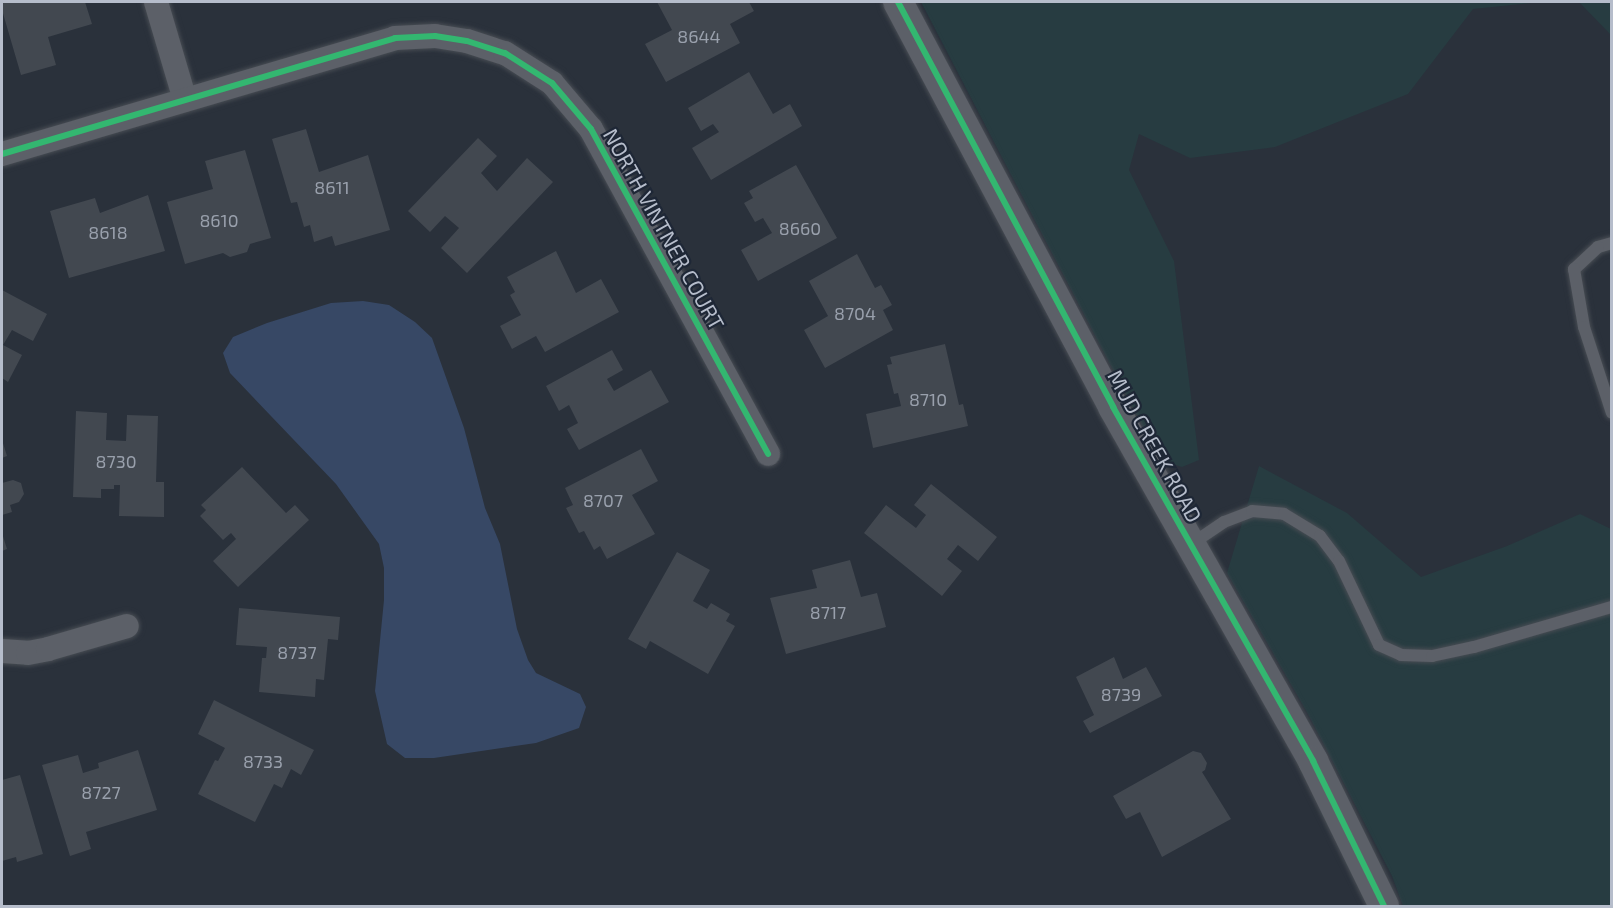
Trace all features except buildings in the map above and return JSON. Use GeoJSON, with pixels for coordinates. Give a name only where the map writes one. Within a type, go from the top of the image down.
{"type":"FeatureCollection","features":[{"type":"Feature","properties":{"kind":"street"},"geometry":{"type":"LineString","coordinates":[[156,2],[185,100]]}},
{"type":"Feature","properties":{"kind":"street","name":"MUD CREEK ROAD"},"geometry":{"type":"LineString","coordinates":[[898,2],[1113,407],[1313,761],[1384,906]]}},
{"type":"Feature","properties":{"kind":"street","name":"NORTH VINTNER COURT"},"geometry":{"type":"LineString","coordinates":[[2,154],[395,38],[435,36],[467,41],[519,60],[563,94],[591,129],[768,454]]}},
{"type":"Feature","properties":{"kind":"street"},"geometry":{"type":"LineString","coordinates":[[2,651],[28,652],[48,649],[127,626]]}},
{"type":"Feature","properties":{"kind":"lane"},"geometry":{"type":"LineString","coordinates":[[1611,243],[1598,247],[1574,269],[1584,327],[1611,413]]}},
{"type":"Feature","properties":{"kind":"lane"},"geometry":{"type":"LineString","coordinates":[[1190,544],[1224,522],[1252,511],[1284,514],[1320,536],[1339,561],[1380,645],[1401,655],[1432,656],[1611,607]]}},
{"type":"Feature","properties":{"kind":"green space"},"geometry":{"type":"Polygon","coordinates":[[[921,2],[1541,2],[1473,9],[1408,94],[1275,147],[1190,158],[1139,134],[1129,170],[1174,261],[1199,460],[1182,467],[1160,460],[921,2]]]}},
{"type":"Feature","properties":{"kind":"green space"},"geometry":{"type":"Polygon","coordinates":[[[1579,2],[1611,2],[1611,35],[1579,2]]]}},
{"type":"Feature","properties":{"kind":"green space"},"geometry":{"type":"Polygon","coordinates":[[[1259,466],[1347,513],[1421,577],[1507,546],[1580,514],[1611,529],[1611,906],[1403,906],[1392,876],[1308,714],[1227,573],[1259,466]]]}},
{"type":"Feature","properties":{"kind":"water"},"geometry":{"type":"Polygon","coordinates":[[[363,301],[389,305],[415,322],[432,338],[464,428],[485,508],[500,544],[517,629],[528,660],[536,673],[580,694],[586,707],[579,728],[536,743],[434,758],[405,758],[387,744],[375,691],[384,600],[384,568],[379,544],[336,484],[230,373],[223,353],[233,337],[267,323],[331,303],[363,301]]]}},
{"type":"Feature","properties":{"kind":"cycle path"},"geometry":{"type":"LineString","coordinates":[[898,2],[1113,407],[1313,761],[1384,906]]}},
{"type":"Feature","properties":{"kind":"cycle path"},"geometry":{"type":"LineString","coordinates":[[2,154],[395,38],[435,36],[467,41],[505,53],[552,83],[591,129],[768,454]]}}]}
